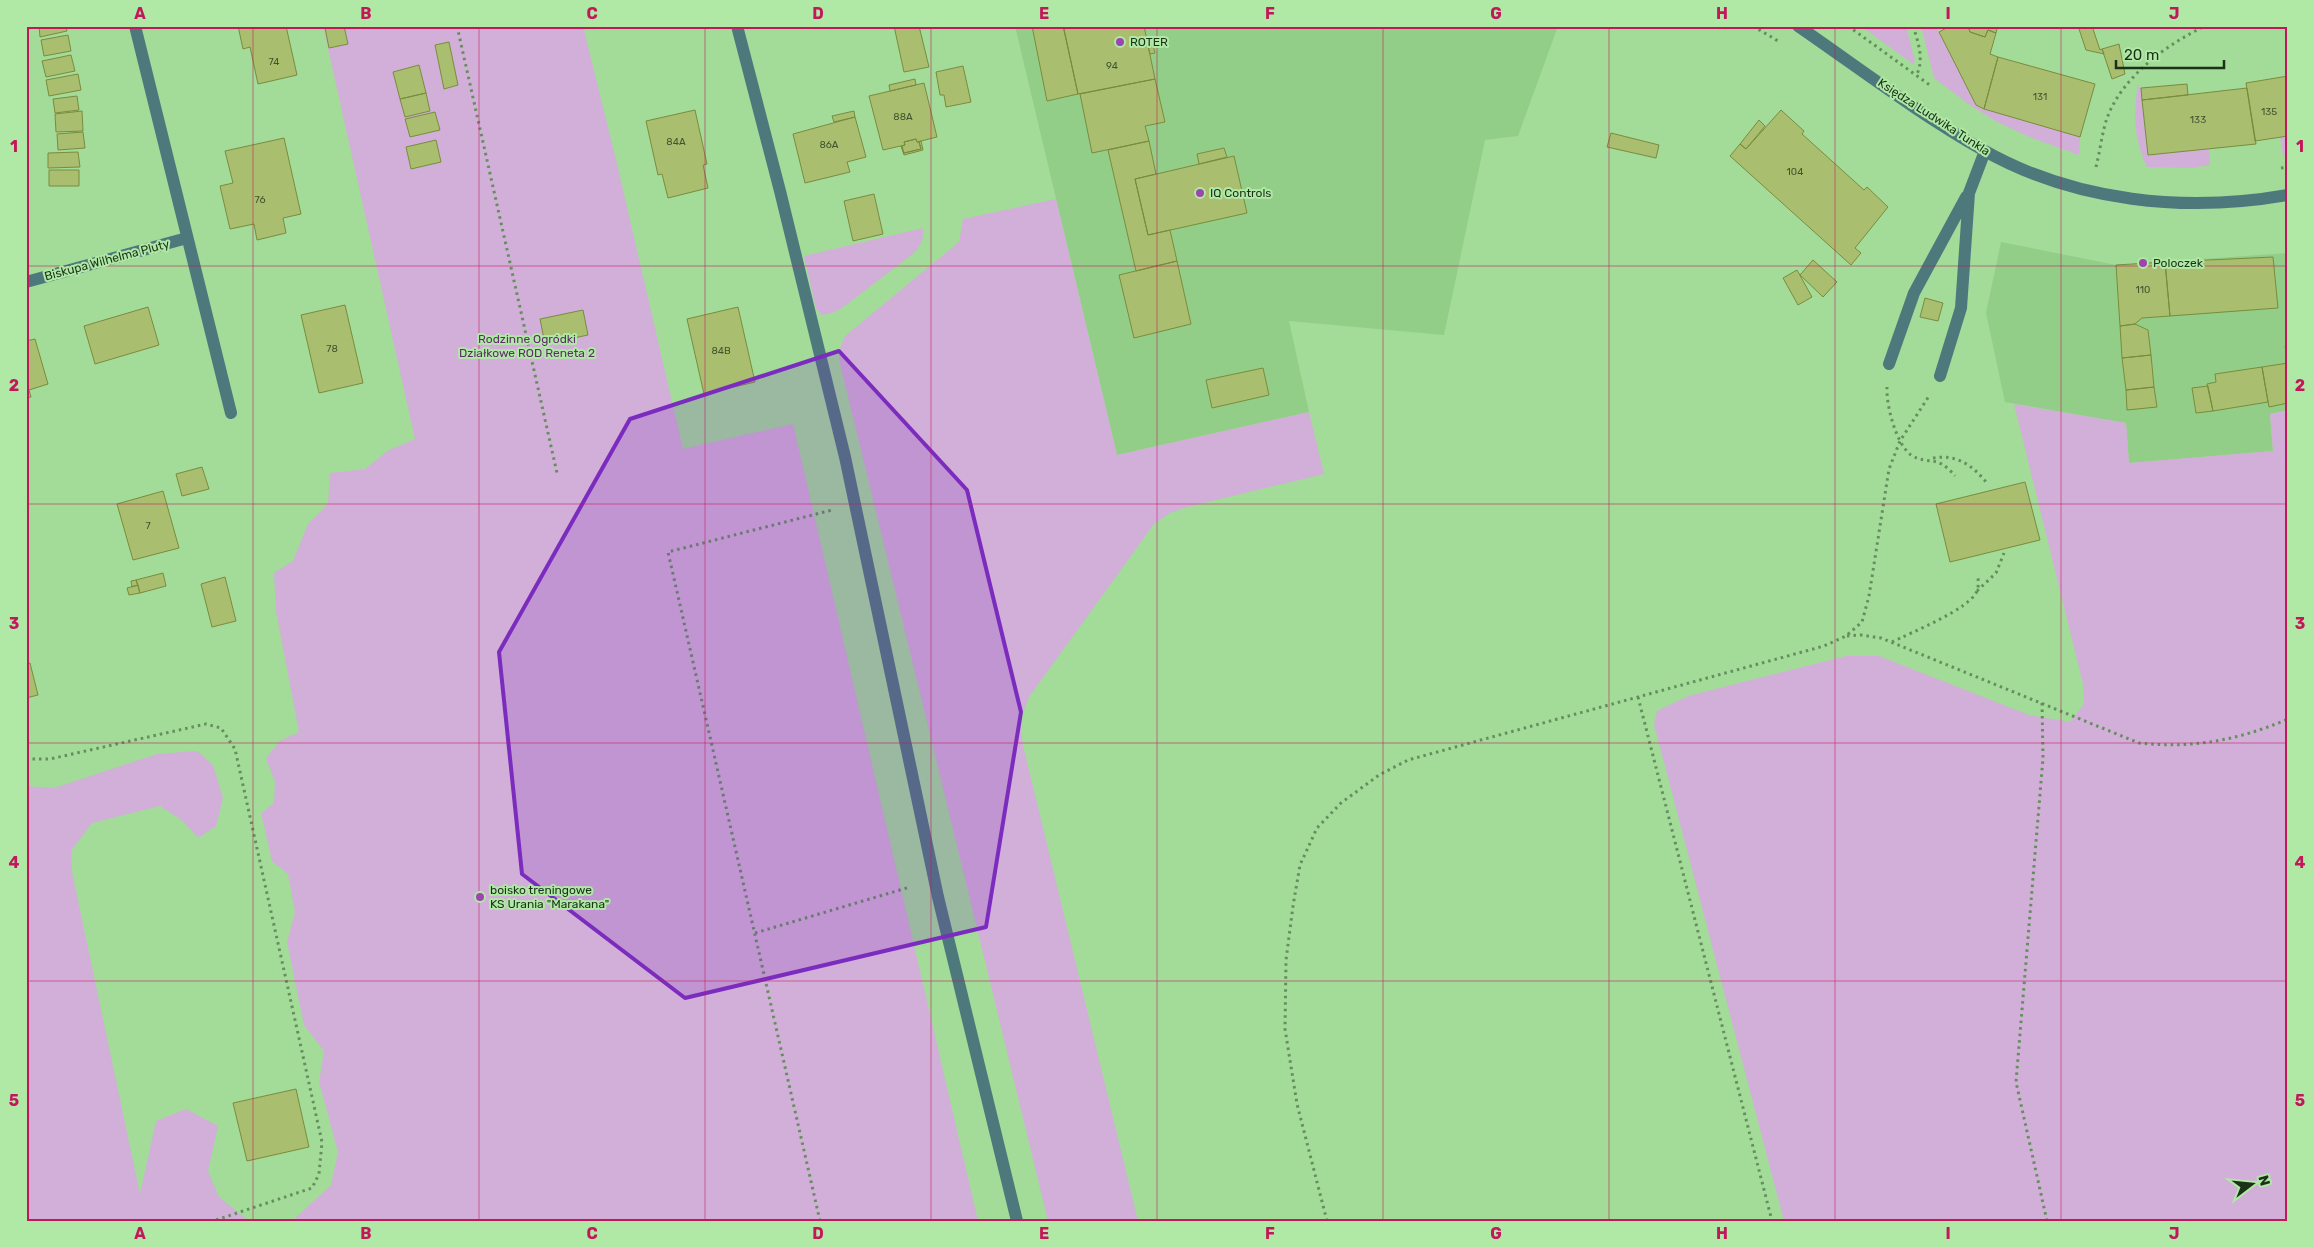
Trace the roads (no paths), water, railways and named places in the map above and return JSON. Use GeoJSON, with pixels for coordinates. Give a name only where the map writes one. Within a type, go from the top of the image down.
{"type":"FeatureCollection","features":[{"type":"Feature","properties":{"kind":"street"},"geometry":{"type":"LineString","coordinates":[[135,26],[231,413]]}},
{"type":"Feature","properties":{"kind":"street"},"geometry":{"type":"LineString","coordinates":[[737,26],[784,209],[855,506],[934,879],[1017,1221]]}},
{"type":"Feature","properties":{"kind":"street","name":"Księdza Ludwika Tunkla"},"geometry":{"type":"LineString","coordinates":[[1798,26],[1946,128],[1985,151],[2056,182],[2090,191],[2150,202],[2189,204],[2234,202],[2288,195]]}},
{"type":"Feature","properties":{"kind":"street"},"geometry":{"type":"LineString","coordinates":[[1889,364],[1914,293],[1969,193],[1985,151]]}},
{"type":"Feature","properties":{"kind":"street"},"geometry":{"type":"LineString","coordinates":[[1940,376],[1961,308],[1969,193]]}},
{"type":"Feature","properties":{"kind":"street","name":"Biskupa Wilhelma Pluty"},"geometry":{"type":"LineString","coordinates":[[26,282],[187,238]]}},
{"type":"Feature","properties":{"kind":"place","name":"ROTER"},"geometry":{"type":"Point","coordinates":[1120,42]}},
{"type":"Feature","properties":{"kind":"place","name":"IQ Controls"},"geometry":{"type":"Point","coordinates":[1200,193]}},
{"type":"Feature","properties":{"kind":"place","name":"Poloczek"},"geometry":{"type":"Point","coordinates":[2143,263]}},
{"type":"Feature","properties":{"kind":"place","name":"boisko treningowe KS Urania \"Marakana\""},"geometry":{"type":"Point","coordinates":[480,897]}},
{"type":"Feature","properties":{"kind":"park label","name":"Rodzinne Ogródki Działkowe ROD Reneta 2"},"geometry":{"type":"Point","coordinates":[527,346]}}]}
